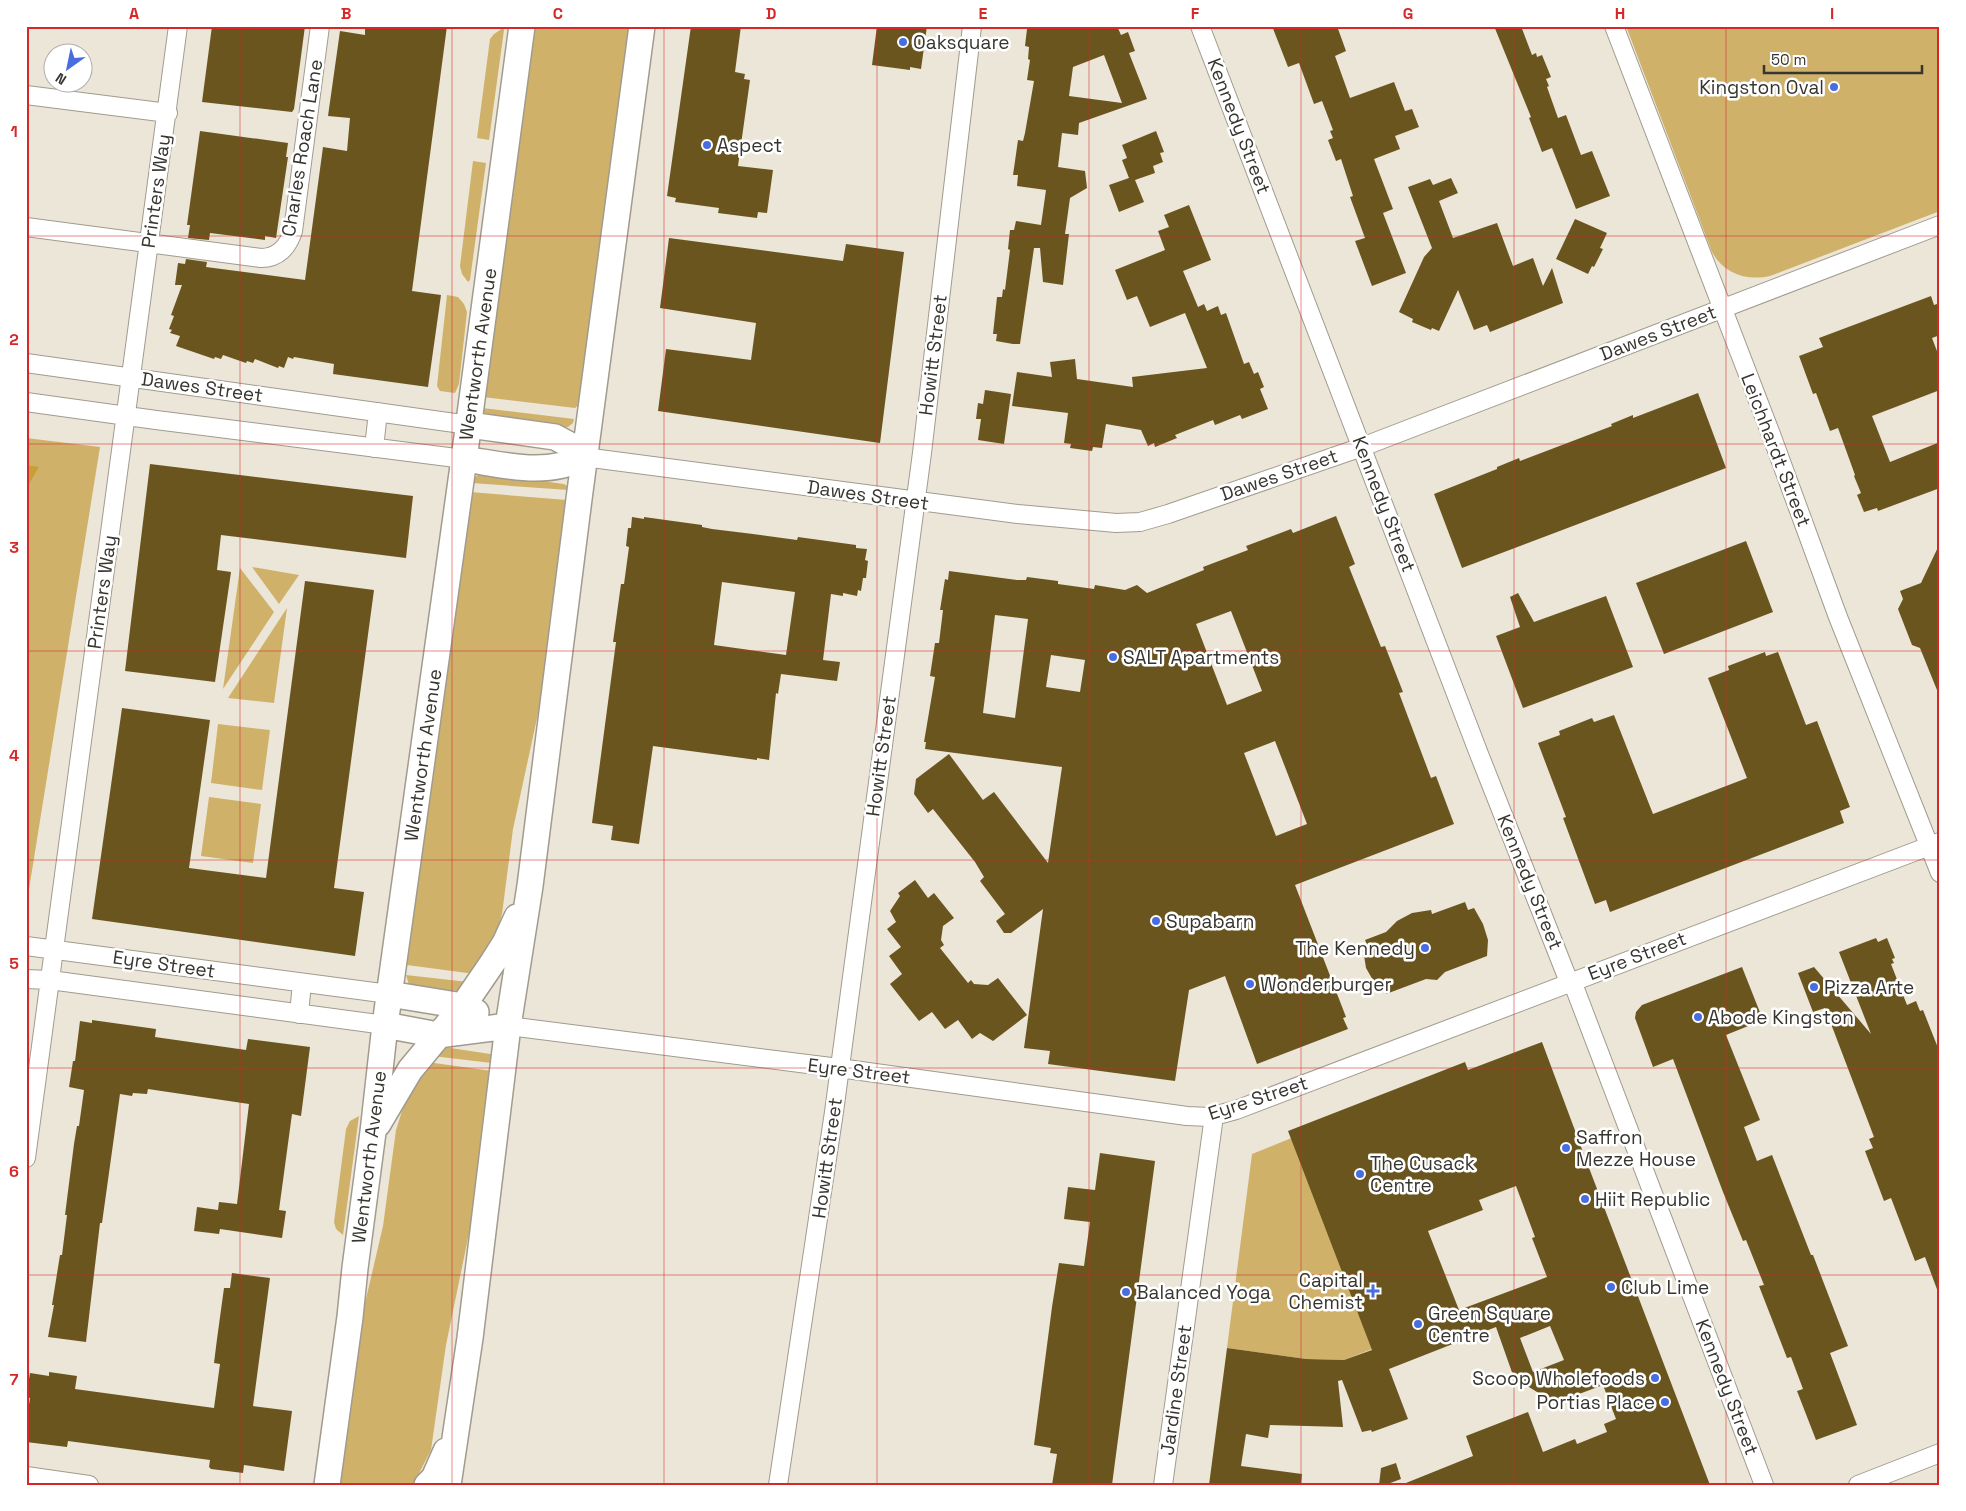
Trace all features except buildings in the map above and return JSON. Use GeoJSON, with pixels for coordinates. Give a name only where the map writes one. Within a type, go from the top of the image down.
{"type":"FeatureCollection","features":[{"type":"Feature","properties":{"kind":"main road","name":"Wentworth Avenue"},"geometry":{"type":"LineString","coordinates":[[327,1485],[389,994],[469,425],[522,26]]}},
{"type":"Feature","properties":{"kind":"main road"},"geometry":{"type":"LineString","coordinates":[[448,1485],[508,1026],[530,886],[584,457],[642,26]]}},
{"type":"Feature","properties":{"kind":"main road"},"geometry":{"type":"LineString","coordinates":[[469,425],[555,438],[568,444],[584,457]]}},
{"type":"Feature","properties":{"kind":"main road"},"geometry":{"type":"LineString","coordinates":[[464,459],[548,469],[571,464],[584,457]]}},
{"type":"Feature","properties":{"kind":"main road"},"geometry":{"type":"LineString","coordinates":[[373,1132],[404,1079],[463,1006],[500,952],[530,886]]}},
{"type":"Feature","properties":{"kind":"main road","name":"Eyre Street"},"geometry":{"type":"LineString","coordinates":[[389,994],[463,1006],[508,1026]]}},
{"type":"Feature","properties":{"kind":"main road","name":"Eyre Street"},"geometry":{"type":"LineString","coordinates":[[385,1025],[438,1035],[508,1026]]}},
{"type":"Feature","properties":{"kind":"main road"},"geometry":{"type":"LineString","coordinates":[[427,1485],[434,1478],[457,1426]]}},
{"type":"Feature","properties":{"kind":"street","name":"Printers Way"},"geometry":{"type":"LineString","coordinates":[[26,1158],[168,113],[178,26]]}},
{"type":"Feature","properties":{"kind":"street","name":"Charles Roach Lane"},"geometry":{"type":"LineString","coordinates":[[26,227],[261,258],[275,255],[286,247],[293,231],[320,26]]}},
{"type":"Feature","properties":{"kind":"street","name":"Howitt Street"},"geometry":{"type":"LineString","coordinates":[[778,1485],[839,1068],[915,501],[972,26]]}},
{"type":"Feature","properties":{"kind":"street","name":"Kennedy Street"},"geometry":{"type":"LineString","coordinates":[[1200,26],[1571,981],[1764,1485]]}},
{"type":"Feature","properties":{"kind":"street","name":"Leichhardt Street"},"geometry":{"type":"LineString","coordinates":[[1614,26],[1838,617],[1934,844],[1940,873]]}},
{"type":"Feature","properties":{"kind":"street"},"geometry":{"type":"LineString","coordinates":[[26,95],[168,113]]}},
{"type":"Feature","properties":{"kind":"street","name":"Dawes Street"},"geometry":{"type":"LineString","coordinates":[[584,457],[1018,514],[1116,523],[1140,522],[1362,447],[1940,225]]}},
{"type":"Feature","properties":{"kind":"street","name":"Dawes Street"},"geometry":{"type":"LineString","coordinates":[[26,363],[469,425]]}},
{"type":"Feature","properties":{"kind":"street","name":"Dawes Street"},"geometry":{"type":"LineString","coordinates":[[26,402],[464,459]]}},
{"type":"Feature","properties":{"kind":"street"},"geometry":{"type":"LineString","coordinates":[[374,448],[378,412]]}},
{"type":"Feature","properties":{"kind":"street","name":"Eyre Street"},"geometry":{"type":"LineString","coordinates":[[508,1026],[839,1068],[1187,1116],[1214,1116],[1236,1110],[1934,844]]}},
{"type":"Feature","properties":{"kind":"street","name":"Eyre Street"},"geometry":{"type":"LineString","coordinates":[[26,946],[389,994]]}},
{"type":"Feature","properties":{"kind":"street","name":"Eyre Street"},"geometry":{"type":"LineString","coordinates":[[26,978],[385,1025]]}},
{"type":"Feature","properties":{"kind":"street"},"geometry":{"type":"LineString","coordinates":[[299,1014],[302,983]]}},
{"type":"Feature","properties":{"kind":"street","name":"Jardine Street"},"geometry":{"type":"LineString","coordinates":[[1163,1485],[1214,1116]]}},
{"type":"Feature","properties":{"kind":"street"},"geometry":{"type":"LineString","coordinates":[[1858,1485],[1940,1453]]}},
{"type":"Feature","properties":{"kind":"street"},"geometry":{"type":"LineString","coordinates":[[26,1476],[89,1485]]}},
{"type":"Feature","properties":{"kind":"shaded area"},"geometry":{"type":"Polygon","coordinates":[[[534,26],[630,26],[579,405],[575,408],[483,397],[534,26]]]}},
{"type":"Feature","properties":{"kind":"shaded area"},"geometry":{"type":"Polygon","coordinates":[[[1626,26],[1940,26],[1940,211],[1770,276],[1744,276],[1729,271],[1717,260],[1712,252],[1626,26]]]}},
{"type":"Feature","properties":{"kind":"shaded area"},"geometry":{"type":"Polygon","coordinates":[[[503,28],[489,140],[477,138],[490,39],[503,28]]]}},
{"type":"Feature","properties":{"kind":"shaded area"},"geometry":{"type":"Polygon","coordinates":[[[473,161],[486,163],[470,280],[468,282],[462,274],[460,266],[473,161]]]}},
{"type":"Feature","properties":{"kind":"shaded area"},"geometry":{"type":"Polygon","coordinates":[[[447,295],[458,297],[464,304],[467,312],[459,384],[455,393],[440,391],[437,386],[447,295]]]}},
{"type":"Feature","properties":{"kind":"shaded area"},"geometry":{"type":"Polygon","coordinates":[[[482,408],[574,419],[573,423],[568,427],[562,427],[482,415],[482,408]]]}},
{"type":"Feature","properties":{"kind":"shaded area"},"geometry":{"type":"Polygon","coordinates":[[[26,438],[100,447],[26,908],[26,438]]]}},
{"type":"Feature","properties":{"kind":"shaded area"},"geometry":{"type":"Polygon","coordinates":[[[26,465],[39,467],[26,489],[26,465]]]}},
{"type":"Feature","properties":{"kind":"shaded area"},"geometry":{"type":"Polygon","coordinates":[[[481,473],[564,484],[568,490],[472,483],[475,477],[481,473]]]}},
{"type":"Feature","properties":{"kind":"shaded area"},"geometry":{"type":"Polygon","coordinates":[[[470,492],[567,500],[539,709],[513,829],[502,914],[496,936],[477,972],[467,973],[407,965],[470,492]]]}},
{"type":"Feature","properties":{"kind":"shaded area"},"geometry":{"type":"Polygon","coordinates":[[[252,567],[299,575],[279,604],[252,567]]]}},
{"type":"Feature","properties":{"kind":"shaded area"},"geometry":{"type":"Polygon","coordinates":[[[240,568],[274,612],[223,689],[240,568]]]}},
{"type":"Feature","properties":{"kind":"shaded area"},"geometry":{"type":"Polygon","coordinates":[[[287,608],[274,703],[228,698],[287,608]]]}},
{"type":"Feature","properties":{"kind":"shaded area"},"geometry":{"type":"Polygon","coordinates":[[[218,724],[270,730],[262,790],[211,783],[218,724]]]}},
{"type":"Feature","properties":{"kind":"shaded area"},"geometry":{"type":"Polygon","coordinates":[[[209,797],[261,804],[253,863],[201,856],[209,797]]]}},
{"type":"Feature","properties":{"kind":"shaded area"},"geometry":{"type":"Polygon","coordinates":[[[406,975],[468,982],[458,991],[409,985],[406,975]]]}},
{"type":"Feature","properties":{"kind":"shaded area"},"geometry":{"type":"Polygon","coordinates":[[[444,1047],[490,1054],[492,1055],[492,1063],[432,1056],[444,1047]]]}},
{"type":"Feature","properties":{"kind":"shaded area"},"geometry":{"type":"Polygon","coordinates":[[[427,1062],[492,1071],[473,1214],[446,1345],[431,1450],[413,1485],[340,1485],[362,1316],[383,1226],[396,1130],[407,1095],[427,1062]]]}},
{"type":"Feature","properties":{"kind":"shaded area"},"geometry":{"type":"Polygon","coordinates":[[[359,1116],[343,1235],[336,1229],[334,1222],[346,1129],[350,1121],[359,1116]]]}},
{"type":"Feature","properties":{"kind":"shaded area"},"geometry":{"type":"Polygon","coordinates":[[[1299,1135],[1380,1346],[1344,1360],[1306,1359],[1227,1348],[1252,1154],[1299,1135]]]}},
{"type":"Feature","properties":{"kind":"place","name":"Oaksquare"},"geometry":{"type":"Point","coordinates":[903,42]}},
{"type":"Feature","properties":{"kind":"place","name":"Kingston Oval"},"geometry":{"type":"Point","coordinates":[1834,87]}},
{"type":"Feature","properties":{"kind":"place","name":"Aspect"},"geometry":{"type":"Point","coordinates":[707,145]}},
{"type":"Feature","properties":{"kind":"place","name":"SALT Apartments"},"geometry":{"type":"Point","coordinates":[1113,657]}},
{"type":"Feature","properties":{"kind":"place","name":"Supabarn"},"geometry":{"type":"Point","coordinates":[1156,921]}},
{"type":"Feature","properties":{"kind":"place","name":"The Kennedy"},"geometry":{"type":"Point","coordinates":[1425,948]}},
{"type":"Feature","properties":{"kind":"place","name":"Wonderburger"},"geometry":{"type":"Point","coordinates":[1250,984]}},
{"type":"Feature","properties":{"kind":"place","name":"Pizza Arte"},"geometry":{"type":"Point","coordinates":[1814,987]}},
{"type":"Feature","properties":{"kind":"place","name":"Abode Kingston"},"geometry":{"type":"Point","coordinates":[1698,1017]}},
{"type":"Feature","properties":{"kind":"place","name":"Saffron Mezze House"},"geometry":{"type":"Point","coordinates":[1566,1148]}},
{"type":"Feature","properties":{"kind":"place","name":"The Cusack Centre"},"geometry":{"type":"Point","coordinates":[1360,1174]}},
{"type":"Feature","properties":{"kind":"place","name":"Hiit Republic"},"geometry":{"type":"Point","coordinates":[1585,1199]}},
{"type":"Feature","properties":{"kind":"place","name":"Club Lime"},"geometry":{"type":"Point","coordinates":[1611,1287]}},
{"type":"Feature","properties":{"kind":"place","name":"Capital Chemist"},"geometry":{"type":"Point","coordinates":[1373,1291]}},
{"type":"Feature","properties":{"kind":"place","name":"Balanced Yoga"},"geometry":{"type":"Point","coordinates":[1126,1292]}},
{"type":"Feature","properties":{"kind":"place","name":"Green Square Centre"},"geometry":{"type":"Point","coordinates":[1418,1324]}},
{"type":"Feature","properties":{"kind":"place","name":"Scoop Wholefoods"},"geometry":{"type":"Point","coordinates":[1655,1378]}},
{"type":"Feature","properties":{"kind":"place","name":"Portias Place"},"geometry":{"type":"Point","coordinates":[1665,1402]}}]}
